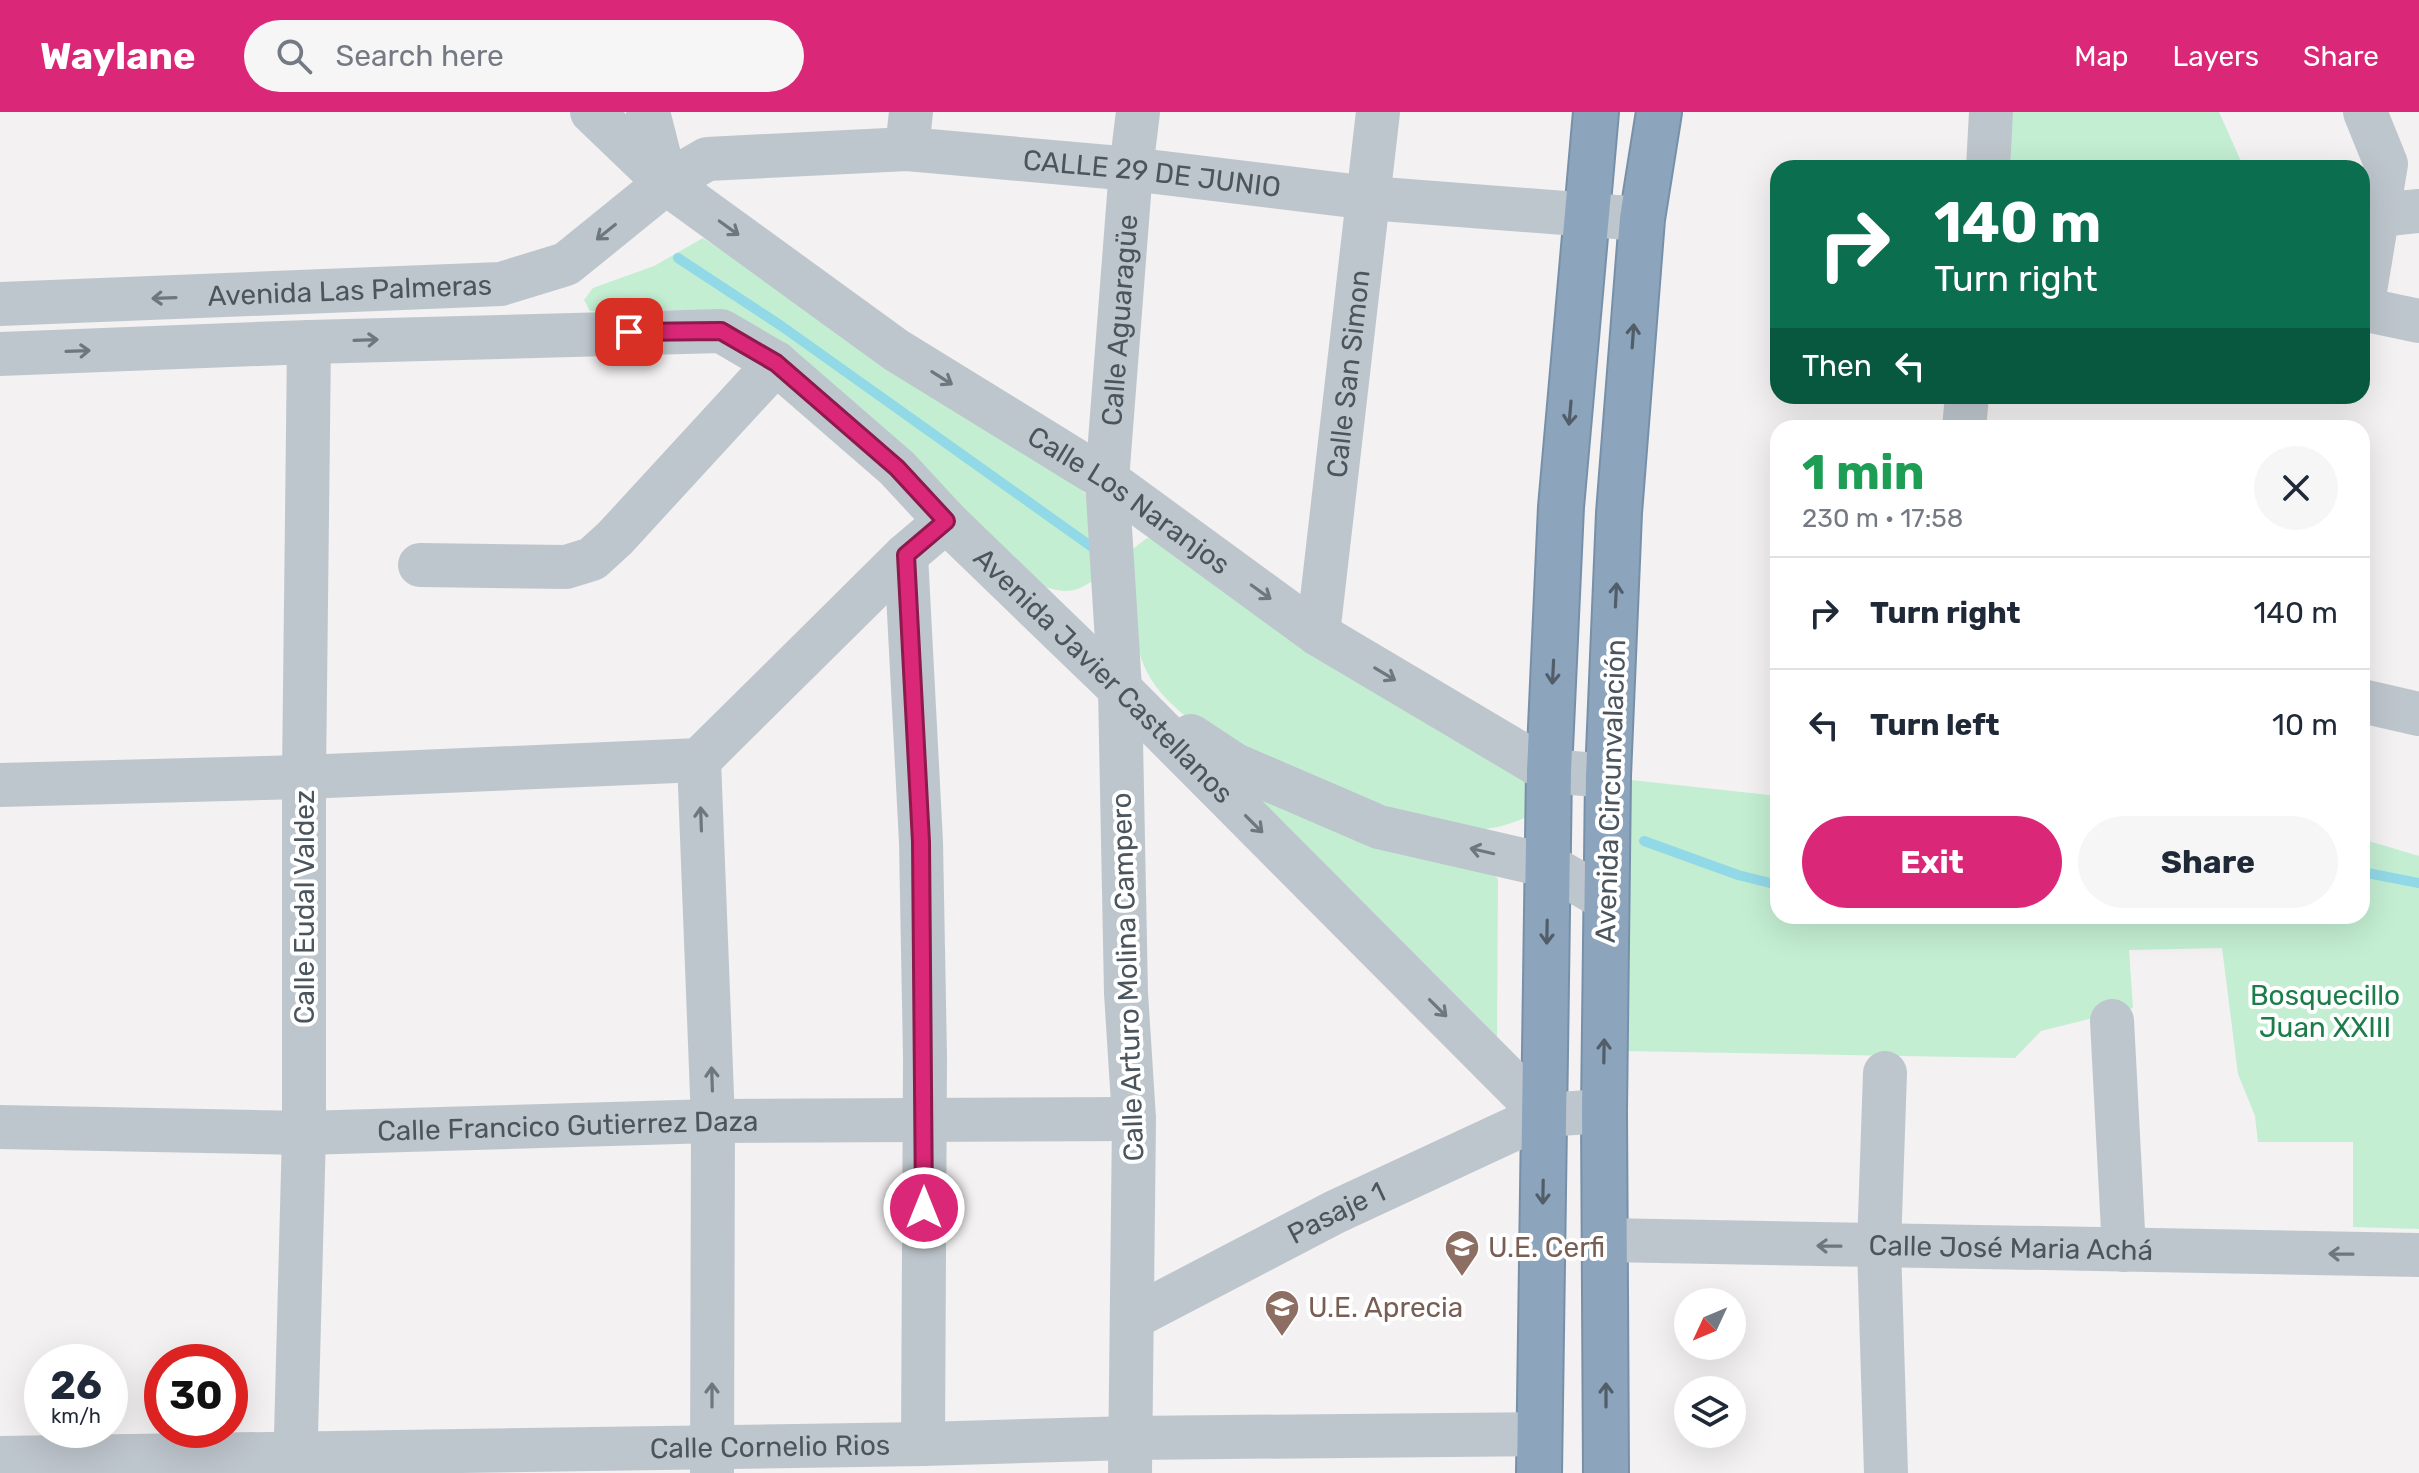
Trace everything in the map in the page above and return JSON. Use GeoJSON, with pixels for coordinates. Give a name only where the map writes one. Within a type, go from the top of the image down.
{"type":"FeatureCollection","features":[{"type":"Feature","properties":{"kind":"highway","name":"Avenida Circunvalación"},"geometry":{"type":"LineString","coordinates":[[1539,1454],[1549,771],[1561,507],[1596,112]]}},
{"type":"Feature","properties":{"kind":"highway","name":"Avenida Circunvalación"},"geometry":{"type":"LineString","coordinates":[[1606,1473],[1604,1111],[1608,776],[1619,513],[1642,219],[1659,112]]}},
{"type":"Feature","properties":{"kind":"street"},"geometry":{"type":"LineString","coordinates":[[648,112],[666,183]]}},
{"type":"Feature","properties":{"kind":"street","name":"Calle Aguaragüe"},"geometry":{"type":"LineString","coordinates":[[1107,480],[1138,112]]}},
{"type":"Feature","properties":{"kind":"street","name":"Calle San Simon"},"geometry":{"type":"LineString","coordinates":[[1318,634],[1378,112]]}},
{"type":"Feature","properties":{"kind":"street"},"geometry":{"type":"LineString","coordinates":[[1988,160],[1991,112]]}},
{"type":"Feature","properties":{"kind":"street"},"geometry":{"type":"LineString","coordinates":[[2365,112],[2386,164],[2399,213],[2370,288]]}},
{"type":"Feature","properties":{"kind":"street"},"geometry":{"type":"LineString","coordinates":[[587,114],[666,183]]}},
{"type":"Feature","properties":{"kind":"street","name":"CALLE 29 DE JUNIO"},"geometry":{"type":"LineString","coordinates":[[666,183],[707,159],[909,130],[1131,169],[1369,198],[1642,219]]}},
{"type":"Feature","properties":{"kind":"street","name":"Avenida Las Palmeras"},"geometry":{"type":"LineString","coordinates":[[0,304],[501,284],[566,264],[666,183]]}},
{"type":"Feature","properties":{"kind":"street","name":"Calle Los Naranjos"},"geometry":{"type":"LineString","coordinates":[[666,183],[896,350],[1107,480],[1318,634],[1549,771],[1608,776]]}},
{"type":"Feature","properties":{"kind":"street"},"geometry":{"type":"LineString","coordinates":[[566,264],[568,333]]}},
{"type":"Feature","properties":{"kind":"street"},"geometry":{"type":"LineString","coordinates":[[2370,311],[2419,321]]}},
{"type":"Feature","properties":{"kind":"street","name":"Avenida Javier Castellanos"},"geometry":{"type":"LineString","coordinates":[[568,333],[721,331],[776,363],[897,468],[946,521],[1120,689],[1544,1115]]}},
{"type":"Feature","properties":{"kind":"street","name":"Avenida Las Palmeras"},"geometry":{"type":"LineString","coordinates":[[0,354],[568,333]]}},
{"type":"Feature","properties":{"kind":"street","name":"Calle Eudal Valdez"},"geometry":{"type":"LineString","coordinates":[[295,1463],[304,1133],[309,342]]}},
{"type":"Feature","properties":{"kind":"street"},"geometry":{"type":"LineString","coordinates":[[420,565],[566,567],[592,559],[776,363]]}},
{"type":"Feature","properties":{"kind":"street","name":"Calle Arturo Molina Campero"},"geometry":{"type":"LineString","coordinates":[[1107,480],[1120,689],[1126,993],[1134,1119],[1130,1456]]}},
{"type":"Feature","properties":{"kind":"street"},"geometry":{"type":"LineString","coordinates":[[0,785],[304,777],[699,760],[906,555],[946,521]]}},
{"type":"Feature","properties":{"kind":"street"},"geometry":{"type":"LineString","coordinates":[[906,555],[921,842],[925,1119],[923,1444]]}},
{"type":"Feature","properties":{"kind":"street"},"geometry":{"type":"LineString","coordinates":[[1031,603],[1075,607],[1094,604],[1112,564]]}},
{"type":"Feature","properties":{"kind":"street"},"geometry":{"type":"LineString","coordinates":[[1120,689],[1235,765],[1379,827],[1549,866],[1606,899]]}},
{"type":"Feature","properties":{"kind":"street"},"geometry":{"type":"LineString","coordinates":[[2370,703],[2419,714]]}},
{"type":"Feature","properties":{"kind":"street"},"geometry":{"type":"LineString","coordinates":[[699,760],[713,1121],[712,1460]]}},
{"type":"Feature","properties":{"kind":"street"},"geometry":{"type":"LineString","coordinates":[[2112,1021],[2124,1250]]}},
{"type":"Feature","properties":{"kind":"street"},"geometry":{"type":"LineString","coordinates":[[1885,1073],[1879,1247],[1886,1473]]}},
{"type":"Feature","properties":{"kind":"street"},"geometry":{"type":"LineString","coordinates":[[1544,1115],[1604,1111]]}},
{"type":"Feature","properties":{"kind":"street","name":"Pasaje 1"},"geometry":{"type":"LineString","coordinates":[[1132,1318],[1335,1212],[1544,1115]]}},
{"type":"Feature","properties":{"kind":"street","name":"Calle Francico Gutierrez Daza"},"geometry":{"type":"LineString","coordinates":[[0,1127],[304,1133],[713,1121],[1134,1119]]}},
{"type":"Feature","properties":{"kind":"street","name":"Calle José Maria Achá"},"geometry":{"type":"LineString","coordinates":[[1605,1240],[2419,1255]]}},
{"type":"Feature","properties":{"kind":"street","name":"Calle Cornelio Rios"},"geometry":{"type":"LineString","coordinates":[[0,1458],[295,1463],[712,1460],[923,1444],[1130,1456],[1539,1454]]}},
{"type":"Feature","properties":{"kind":"green space"},"geometry":{"type":"Polygon","coordinates":[[[2012,112],[2219,112],[2240,160],[2004,160],[2012,112]]]}},
{"type":"Feature","properties":{"kind":"green space"},"geometry":{"type":"Polygon","coordinates":[[[703,238],[1052,465],[1088,496],[1095,579],[1087,585],[1065,591],[1033,582],[679,310],[590,311],[584,300],[593,288],[654,266],[703,238]]]}},
{"type":"Feature","properties":{"kind":"green space"},"geometry":{"type":"Polygon","coordinates":[[[1147,538],[1164,541],[1526,773],[1529,816],[1486,829],[1447,826],[1301,777],[1226,742],[1193,721],[1166,698],[1147,672],[1137,645],[1129,552],[1147,538]]]}},
{"type":"Feature","properties":{"kind":"green space","name":"Bosquecillo Juan XXIII"},"geometry":{"type":"Polygon","coordinates":[[[1631,780],[1770,795],[1770,924],[2370,924],[2370,841],[2419,856],[2419,1229],[2353,1227],[2353,1142],[2258,1142],[2255,1116],[2238,1074],[2222,948],[2129,950],[2133,1008],[2041,1031],[2015,1058],[1620,1051],[1631,780]]]}},
{"type":"Feature","properties":{"kind":"green space"},"geometry":{"type":"Polygon","coordinates":[[[1234,781],[1487,867],[1498,879],[1497,1047],[1234,781]]]}},
{"type":"Feature","properties":{"kind":"waterway"},"geometry":{"type":"LineString","coordinates":[[678,258],[780,325],[1099,552]]}},
{"type":"Feature","properties":{"kind":"waterway"},"geometry":{"type":"LineString","coordinates":[[1644,841],[1738,875],[1770,883]]}},
{"type":"Feature","properties":{"kind":"waterway"},"geometry":{"type":"LineString","coordinates":[[2370,874],[2419,883]]}},
{"type":"Feature","properties":{"kind":"place","name":"U.E. Cerfi"},"geometry":{"type":"Point","coordinates":[1462,1278]}},
{"type":"Feature","properties":{"kind":"place","name":"U.E. Aprecia"},"geometry":{"type":"Point","coordinates":[1282,1338]}},
{"type":"Feature","properties":{"kind":"route"},"geometry":{"type":"LineString","coordinates":[[629,332],[721,331],[776,363],[897,468],[946,521],[906,555],[921,842],[924,1208]]}}]}
